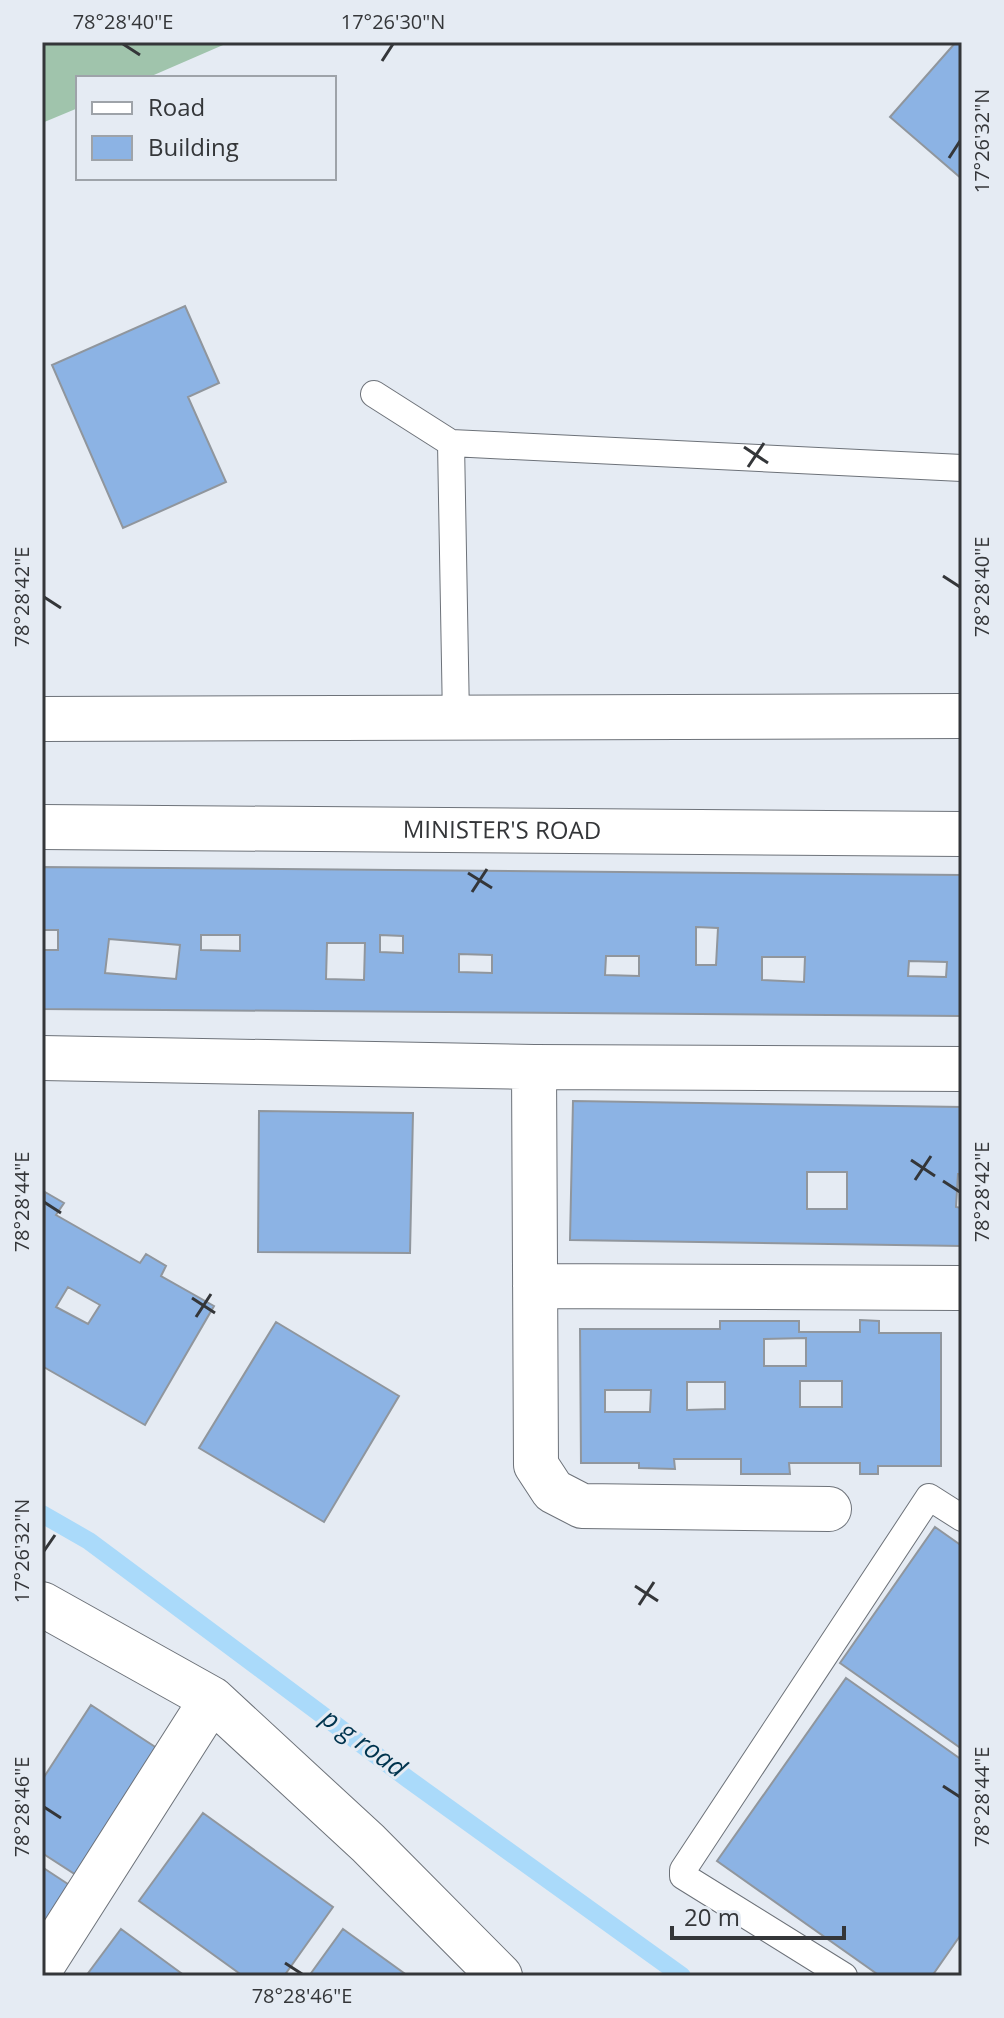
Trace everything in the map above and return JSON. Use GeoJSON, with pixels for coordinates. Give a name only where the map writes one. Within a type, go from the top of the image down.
{"type":"FeatureCollection","features":[{"type":"Feature","properties":{"kind":"street"},"geometry":{"type":"LineString","coordinates":[[42,719],[962,716]]}},
{"type":"Feature","properties":{"kind":"street","name":"MINISTER'S ROAD"},"geometry":{"type":"LineString","coordinates":[[42,827],[962,834]]}},
{"type":"Feature","properties":{"kind":"street"},"geometry":{"type":"LineString","coordinates":[[42,1058],[534,1067],[962,1069]]}},
{"type":"Feature","properties":{"kind":"street"},"geometry":{"type":"LineString","coordinates":[[534,1067],[536,1465],[553,1491],[582,1506],[829,1509]]}},
{"type":"Feature","properties":{"kind":"street"},"geometry":{"type":"LineString","coordinates":[[535,1286],[959,1288]]}},
{"type":"Feature","properties":{"kind":"street"},"geometry":{"type":"LineString","coordinates":[[42,1604],[212,1699],[368,1843],[500,1976]]}},
{"type":"Feature","properties":{"kind":"street"},"geometry":{"type":"LineString","coordinates":[[42,1966],[212,1699]]}},
{"type":"Feature","properties":{"kind":"lane"},"geometry":{"type":"LineString","coordinates":[[374,394],[451,443],[962,468]]}},
{"type":"Feature","properties":{"kind":"lane"},"geometry":{"type":"LineString","coordinates":[[451,443],[456,718]]}},
{"type":"Feature","properties":{"kind":"lane"},"geometry":{"type":"LineString","coordinates":[[844,1976],[683,1876],[683,1870],[929,1497],[962,1518]]}},
{"type":"Feature","properties":{"kind":"green space"},"geometry":{"type":"Polygon","coordinates":[[[42,42],[230,42],[152,76],[76,76],[76,109],[42,123],[42,42]]]}},
{"type":"Feature","properties":{"kind":"building"},"geometry":{"type":"Polygon","coordinates":[[[956,42],[962,42],[962,179],[890,117],[956,42]]]}},
{"type":"Feature","properties":{"kind":"building"},"geometry":{"type":"Polygon","coordinates":[[[185,306],[219,383],[188,397],[226,482],[123,528],[52,365],[185,306]]]}},
{"type":"Feature","properties":{"kind":"building"},"geometry":{"type":"Polygon","coordinates":[[[42,867],[962,875],[962,1016],[42,1009],[42,950],[58,950],[58,930],[42,930],[42,867]],[[696,927],[696,965],[716,965],[718,928],[696,927]],[[201,935],[201,950],[240,951],[240,935],[201,935]],[[380,935],[380,952],[403,953],[403,936],[380,935]],[[109,939],[105,973],[176,979],[180,945],[109,939]],[[327,943],[326,979],[364,980],[365,943],[327,943]],[[459,954],[459,972],[492,973],[492,955],[459,954]],[[606,956],[605,975],[639,976],[639,956],[606,956]],[[762,957],[762,980],[804,982],[805,957],[762,957]],[[909,961],[908,976],[946,977],[947,962],[909,961]]]}},
{"type":"Feature","properties":{"kind":"building"},"geometry":{"type":"Polygon","coordinates":[[[573,1101],[962,1107],[962,1174],[958,1174],[956,1207],[962,1208],[962,1246],[570,1240],[573,1101]],[[807,1172],[807,1209],[847,1209],[847,1172],[807,1172]]]}},
{"type":"Feature","properties":{"kind":"building"},"geometry":{"type":"Polygon","coordinates":[[[259,1111],[413,1113],[410,1253],[258,1252],[259,1111]]]}},
{"type":"Feature","properties":{"kind":"building"},"geometry":{"type":"Polygon","coordinates":[[[45,1192],[64,1203],[56,1215],[140,1263],[146,1254],[166,1266],[161,1276],[214,1306],[145,1425],[42,1366],[45,1192]],[[68,1287],[56,1307],[88,1324],[100,1305],[68,1287]]]}},
{"type":"Feature","properties":{"kind":"building"},"geometry":{"type":"Polygon","coordinates":[[[860,1320],[879,1321],[879,1333],[941,1333],[941,1466],[878,1466],[878,1474],[860,1474],[860,1463],[789,1463],[790,1474],[741,1474],[741,1459],[674,1459],[675,1469],[639,1468],[639,1463],[581,1463],[580,1329],[720,1329],[720,1321],[799,1321],[799,1332],[860,1332],[860,1320]],[[806,1338],[764,1339],[764,1366],[806,1366],[806,1338]],[[800,1381],[800,1407],[842,1407],[842,1381],[800,1381]],[[687,1382],[687,1410],[725,1409],[725,1382],[687,1382]],[[605,1390],[605,1412],[650,1412],[651,1390],[605,1390]]]}},
{"type":"Feature","properties":{"kind":"building"},"geometry":{"type":"Polygon","coordinates":[[[276,1322],[399,1396],[324,1522],[199,1448],[276,1322]]]}},
{"type":"Feature","properties":{"kind":"building"},"geometry":{"type":"Polygon","coordinates":[[[935,1527],[962,1546],[962,1749],[840,1663],[935,1527]]]}},
{"type":"Feature","properties":{"kind":"building"},"geometry":{"type":"Polygon","coordinates":[[[846,1678],[962,1760],[962,1933],[932,1976],[880,1976],[717,1861],[846,1678]]]}},
{"type":"Feature","properties":{"kind":"building"},"geometry":{"type":"Polygon","coordinates":[[[91,1705],[166,1754],[84,1880],[42,1853],[42,1780],[91,1705]]]}},
{"type":"Feature","properties":{"kind":"building"},"geometry":{"type":"Polygon","coordinates":[[[203,1813],[333,1907],[284,1976],[243,1976],[139,1901],[203,1813]]]}},
{"type":"Feature","properties":{"kind":"building"},"geometry":{"type":"Polygon","coordinates":[[[42,1867],[80,1892],[42,1951],[42,1867]]]}},
{"type":"Feature","properties":{"kind":"building"},"geometry":{"type":"Polygon","coordinates":[[[121,1929],[185,1976],[86,1976],[121,1929]]]}},
{"type":"Feature","properties":{"kind":"building"},"geometry":{"type":"Polygon","coordinates":[[[343,1929],[408,1976],[309,1976],[343,1929]]]}},
{"type":"Feature","properties":{"kind":"waterway","name":"p g road"},"geometry":{"type":"LineString","coordinates":[[42,1514],[89,1541],[408,1779],[682,1976]]}}]}
